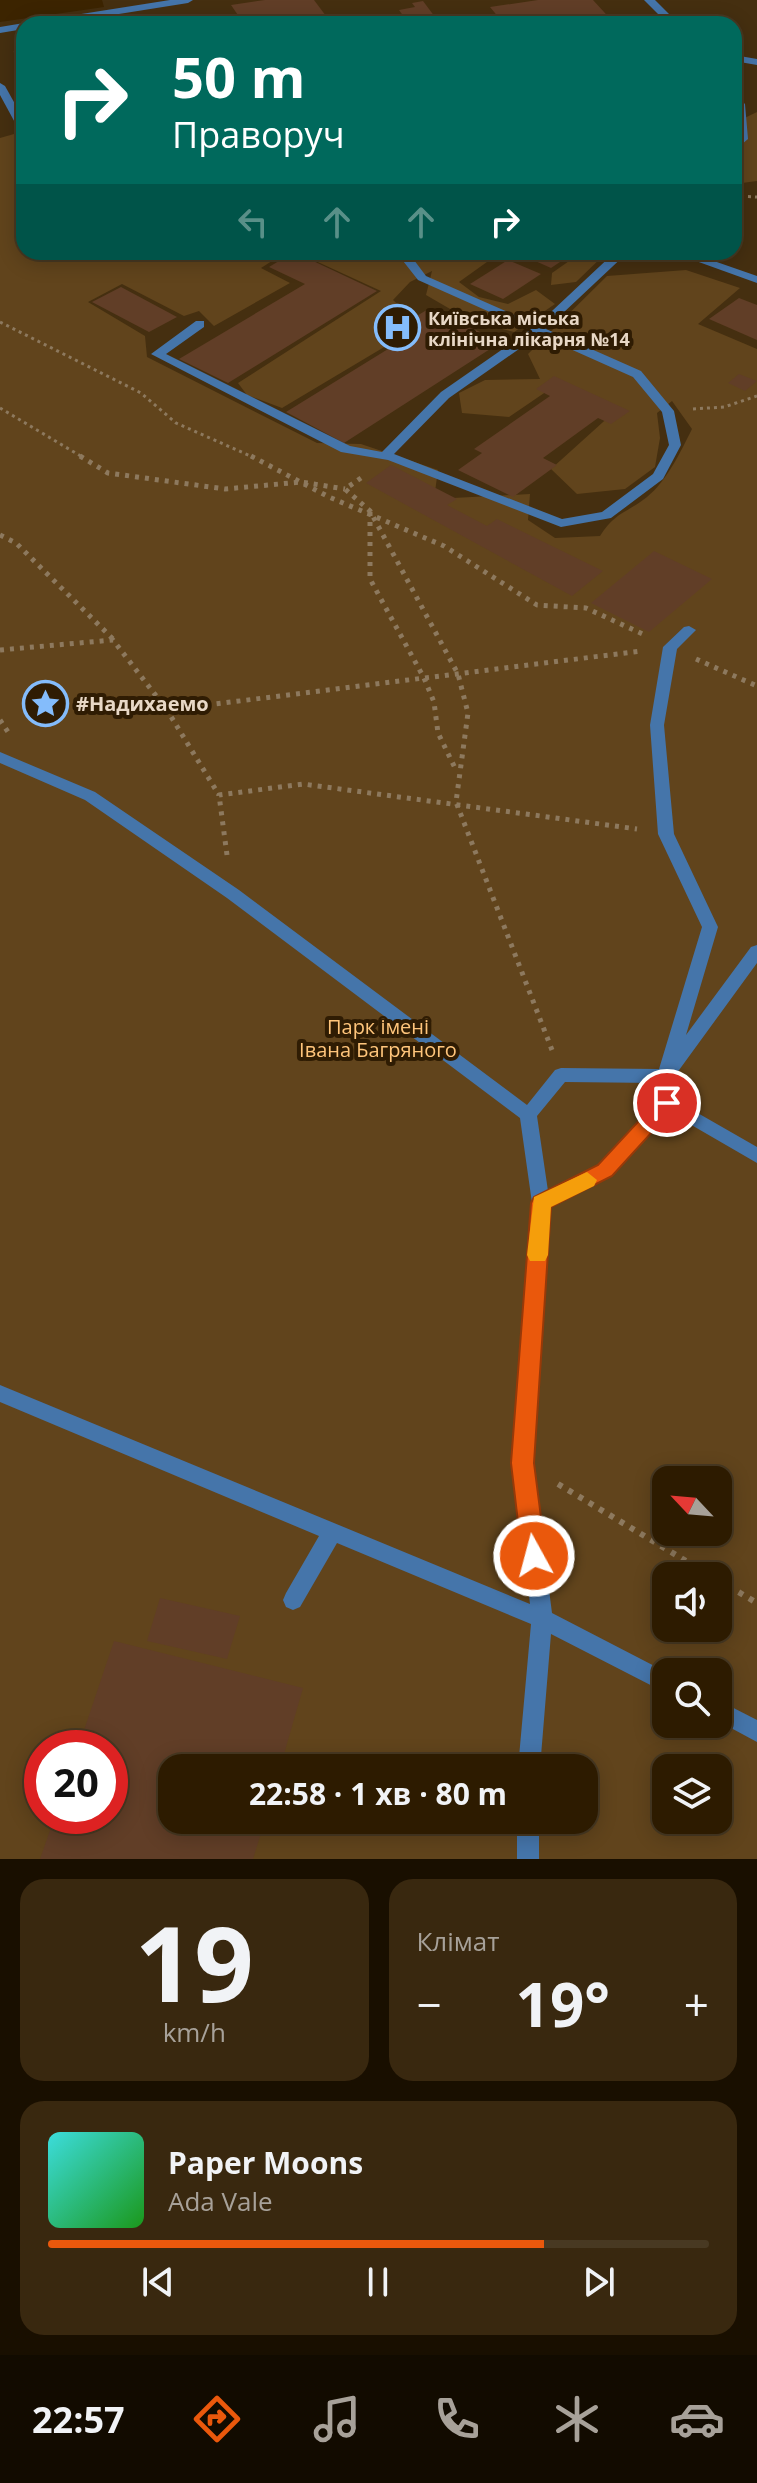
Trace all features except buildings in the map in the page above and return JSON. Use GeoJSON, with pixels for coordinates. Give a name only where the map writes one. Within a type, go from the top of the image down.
{"type":"FeatureCollection","features":[{"type":"Feature","properties":{"kind":"lane"},"geometry":{"type":"LineString","coordinates":[[88,0],[96,14]]}},
{"type":"Feature","properties":{"kind":"lane"},"geometry":{"type":"LineString","coordinates":[[84,16],[188,0]]}},
{"type":"Feature","properties":{"kind":"lane"},"geometry":{"type":"LineString","coordinates":[[649,0],[666,16]]}},
{"type":"Feature","properties":{"kind":"lane"},"geometry":{"type":"LineString","coordinates":[[0,86],[16,115]]}},
{"type":"Feature","properties":{"kind":"lane"},"geometry":{"type":"LineString","coordinates":[[200,324],[157,354],[346,449],[388,456],[561,523],[606,515],[658,476],[675,445],[668,411],[637,374],[422,278],[408,260]]}},
{"type":"Feature","properties":{"kind":"lane"},"geometry":{"type":"LineString","coordinates":[[388,456],[445,395],[538,330],[613,260]]}},
{"type":"Feature","properties":{"kind":"lane"},"geometry":{"type":"LineString","coordinates":[[699,260],[754,280]]}},
{"type":"Feature","properties":{"kind":"lane"},"geometry":{"type":"LineString","coordinates":[[541,1203],[605,1171],[667,1103],[665,1076],[710,927],[666,834],[657,725],[670,647],[689,630]]}},
{"type":"Feature","properties":{"kind":"lane"},"geometry":{"type":"LineString","coordinates":[[0,757],[90,796],[233,894],[528,1115],[541,1203],[523,1463],[542,1619],[530,1754]]}},
{"type":"Feature","properties":{"kind":"lane"},"geometry":{"type":"LineString","coordinates":[[665,1076],[757,951]]}},
{"type":"Feature","properties":{"kind":"lane"},"geometry":{"type":"LineString","coordinates":[[528,1115],[561,1075],[665,1076]]}},
{"type":"Feature","properties":{"kind":"lane"},"geometry":{"type":"LineString","coordinates":[[667,1103],[757,1156]]}},
{"type":"Feature","properties":{"kind":"lane"},"geometry":{"type":"LineString","coordinates":[[0,1393],[542,1619],[652,1676]]}},
{"type":"Feature","properties":{"kind":"lane"},"geometry":{"type":"LineString","coordinates":[[293,1600],[332,1532]]}},
{"type":"Feature","properties":{"kind":"lane"},"geometry":{"type":"LineString","coordinates":[[732,1718],[757,1731]]}},
{"type":"Feature","properties":{"kind":"lane"},"geometry":{"type":"LineString","coordinates":[[528,1834],[528,1859]]}},
{"type":"Feature","properties":{"kind":"path"},"geometry":{"type":"LineString","coordinates":[[0,322],[141,393],[176,423],[444,546],[537,605],[586,608],[757,686]]}},
{"type":"Feature","properties":{"kind":"path"},"geometry":{"type":"LineString","coordinates":[[668,411],[724,407],[757,396]]}},
{"type":"Feature","properties":{"kind":"path"},"geometry":{"type":"LineString","coordinates":[[0,408],[108,473],[225,489],[301,482],[345,489],[370,511],[458,674],[468,713],[457,772],[456,802],[561,1075]]}},
{"type":"Feature","properties":{"kind":"path"},"geometry":{"type":"LineString","coordinates":[[345,489],[388,456]]}},
{"type":"Feature","properties":{"kind":"path"},"geometry":{"type":"LineString","coordinates":[[370,511],[370,579],[424,678],[434,702],[438,733],[457,772]]}},
{"type":"Feature","properties":{"kind":"path"},"geometry":{"type":"LineString","coordinates":[[0,535],[16,543],[113,640],[167,710],[219,795],[233,894]]}},
{"type":"Feature","properties":{"kind":"path"},"geometry":{"type":"LineString","coordinates":[[0,650],[113,640]]}},
{"type":"Feature","properties":{"kind":"path"},"geometry":{"type":"LineString","coordinates":[[167,710],[670,647]]}},
{"type":"Feature","properties":{"kind":"path"},"geometry":{"type":"LineString","coordinates":[[219,795],[303,784],[456,802],[666,834]]}},
{"type":"Feature","properties":{"kind":"path"},"geometry":{"type":"LineString","coordinates":[[523,1463],[688,1562]]}},
{"type":"Feature","properties":{"kind":"path"},"geometry":{"type":"LineString","coordinates":[[732,1588],[757,1603]]}},
{"type":"Feature","properties":{"kind":"shaded area","name":"Київська міська клінічна лікарня №14"},"geometry":{"type":"Polygon","coordinates":[[[102,0],[757,0],[757,445],[572,596],[0,309],[0,22],[16,20],[16,260],[742,260],[742,16],[42,16],[104,7],[102,0]]]}},
{"type":"Feature","properties":{"kind":"green space"},"geometry":{"type":"Polygon","coordinates":[[[757,112],[757,181],[742,183],[742,119],[757,112]]]}},
{"type":"Feature","properties":{"kind":"green space","name":"Парк імені Івана Багряного"},"geometry":{"type":"Polygon","coordinates":[[[14,134],[16,137],[16,260],[274,260],[261,268],[290,283],[214,326],[199,311],[184,316],[122,284],[88,302],[145,336],[147,357],[317,443],[361,444],[438,470],[434,499],[530,494],[528,520],[555,538],[600,536],[616,517],[647,497],[661,483],[692,429],[672,401],[657,413],[660,438],[655,467],[625,489],[577,494],[551,469],[613,413],[553,387],[509,417],[462,413],[459,393],[485,380],[540,379],[528,354],[607,276],[686,270],[740,288],[698,324],[757,349],[757,1859],[0,1859],[0,138],[14,134]]]}},
{"type":"Feature","properties":{"kind":"green space"},"geometry":{"type":"Polygon","coordinates":[[[313,260],[490,260],[459,282],[479,297],[508,304],[536,290],[555,304],[514,332],[469,320],[426,295],[432,271],[410,282],[393,300],[408,314],[394,327],[401,337],[282,408],[247,395],[238,383],[381,291],[313,260]]]}},
{"type":"Feature","properties":{"kind":"green space"},"geometry":{"type":"Polygon","coordinates":[[[571,260],[599,260],[576,282],[551,285],[552,273],[571,260]]]}},
{"type":"Feature","properties":{"kind":"slow traffic"},"geometry":{"type":"LineString","coordinates":[[538,1255],[541,1203],[587,1180]]}},
{"type":"Feature","properties":{"kind":"place","name":"Київська міська клінічна лікарня №14"},"geometry":{"type":"Point","coordinates":[397,328]}},
{"type":"Feature","properties":{"kind":"place","name":"#Надихаемо"},"geometry":{"type":"Point","coordinates":[45,703]}},
{"type":"Feature","properties":{"kind":"route"},"geometry":{"type":"LineString","coordinates":[[534,1556],[523,1463],[541,1203],[605,1171],[667,1103]]}}]}
